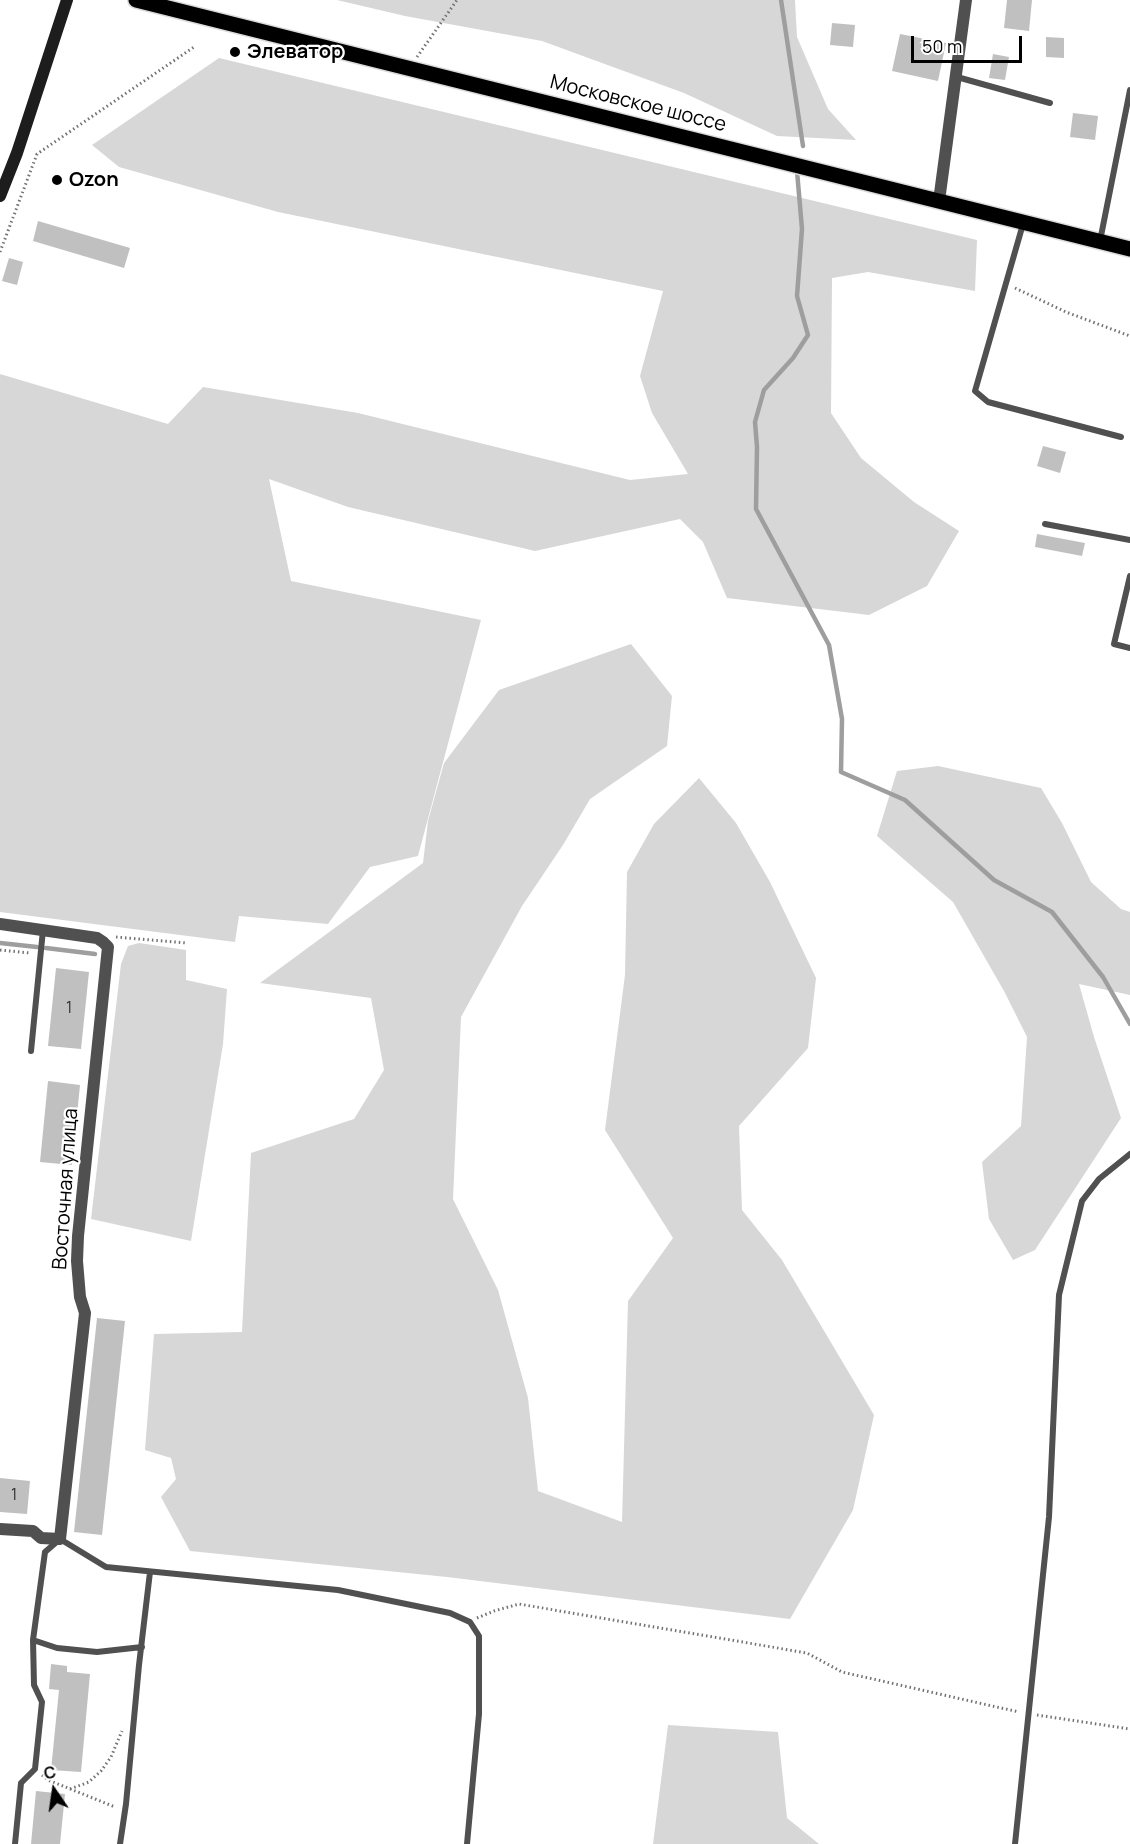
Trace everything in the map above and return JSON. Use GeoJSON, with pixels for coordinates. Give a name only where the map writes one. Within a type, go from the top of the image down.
{"type":"FeatureCollection","features":[{"type":"Feature","properties":{"kind":"main road","name":"Московское шоссе"},"geometry":{"type":"LineString","coordinates":[[136,0],[1130,249]]}},
{"type":"Feature","properties":{"kind":"street"},"geometry":{"type":"LineString","coordinates":[[0,196],[67,0]]}},
{"type":"Feature","properties":{"kind":"street"},"geometry":{"type":"LineString","coordinates":[[939,201],[966,0]]}},
{"type":"Feature","properties":{"kind":"street"},"geometry":{"type":"LineString","coordinates":[[0,924],[97,938],[105,945]]}},
{"type":"Feature","properties":{"kind":"street","name":"Восточная улица"},"geometry":{"type":"LineString","coordinates":[[60,1539],[85,1313],[80,1297],[77,1261],[78,1236],[105,945]]}},
{"type":"Feature","properties":{"kind":"street"},"geometry":{"type":"LineString","coordinates":[[0,1529],[33,1531],[41,1538],[60,1539]]}},
{"type":"Feature","properties":{"kind":"lane"},"geometry":{"type":"LineString","coordinates":[[957,77],[1050,103]]}},
{"type":"Feature","properties":{"kind":"lane"},"geometry":{"type":"LineString","coordinates":[[1100,241],[1130,90]]}},
{"type":"Feature","properties":{"kind":"lane"},"geometry":{"type":"LineString","coordinates":[[1023,222],[975,391],[988,402],[1121,437]]}},
{"type":"Feature","properties":{"kind":"lane"},"geometry":{"type":"LineString","coordinates":[[1045,524],[1130,540]]}},
{"type":"Feature","properties":{"kind":"lane"},"geometry":{"type":"LineString","coordinates":[[1130,576],[1114,644],[1130,648]]}},
{"type":"Feature","properties":{"kind":"lane"},"geometry":{"type":"LineString","coordinates":[[31,1051],[43,930]]}},
{"type":"Feature","properties":{"kind":"lane"},"geometry":{"type":"LineString","coordinates":[[1015,1844],[1049,1517],[1059,1295],[1082,1201],[1099,1179],[1130,1154]]}},
{"type":"Feature","properties":{"kind":"lane"},"geometry":{"type":"LineString","coordinates":[[15,1844],[21,1783],[35,1769],[42,1702],[34,1685],[33,1640],[45,1552],[60,1539],[106,1567],[338,1590],[450,1613],[470,1622],[479,1636],[479,1714],[467,1844]]}},
{"type":"Feature","properties":{"kind":"lane"},"geometry":{"type":"LineString","coordinates":[[120,1844],[150,1572]]}},
{"type":"Feature","properties":{"kind":"lane"},"geometry":{"type":"LineString","coordinates":[[33,1640],[57,1648],[97,1653],[142,1647]]}},
{"type":"Feature","properties":{"kind":"path"},"geometry":{"type":"LineString","coordinates":[[409,68],[457,0]]}},
{"type":"Feature","properties":{"kind":"path"},"geometry":{"type":"LineString","coordinates":[[0,252],[37,154],[194,47]]}},
{"type":"Feature","properties":{"kind":"path"},"geometry":{"type":"LineString","coordinates":[[1006,283],[1066,312],[1130,336]]}},
{"type":"Feature","properties":{"kind":"path"},"geometry":{"type":"LineString","coordinates":[[105,945],[114,937],[187,944]]}},
{"type":"Feature","properties":{"kind":"path"},"geometry":{"type":"LineString","coordinates":[[0,950],[41,954]]}},
{"type":"Feature","properties":{"kind":"path"},"geometry":{"type":"LineString","coordinates":[[470,1622],[494,1611],[519,1604],[807,1653],[842,1672],[1029,1714],[1130,1729]]}},
{"type":"Feature","properties":{"kind":"path"},"geometry":{"type":"LineString","coordinates":[[70,1789],[89,1782],[101,1771],[111,1757],[123,1728]]}},
{"type":"Feature","properties":{"kind":"path"},"geometry":{"type":"LineString","coordinates":[[35,1769],[48,1780],[125,1811]]}},
{"type":"Feature","properties":{"kind":"shaded area"},"geometry":{"type":"Polygon","coordinates":[[[337,0],[795,0],[797,37],[828,109],[856,140],[777,136],[684,93],[542,41],[405,16],[337,0]]]}},
{"type":"Feature","properties":{"kind":"shaded area"},"geometry":{"type":"Polygon","coordinates":[[[219,58],[977,240],[975,291],[868,272],[832,278],[831,413],[861,458],[914,502],[959,531],[927,586],[869,615],[727,598],[703,542],[680,519],[535,551],[348,507],[269,479],[291,581],[481,620],[418,856],[370,867],[328,924],[239,916],[235,942],[0,912],[0,374],[168,424],[203,387],[358,413],[630,480],[688,474],[652,413],[640,376],[663,291],[278,212],[119,167],[92,145],[219,58]]]}},
{"type":"Feature","properties":{"kind":"shaded area"},"geometry":{"type":"Polygon","coordinates":[[[631,644],[672,696],[667,746],[590,799],[563,845],[522,906],[461,1017],[453,1199],[498,1290],[528,1398],[538,1491],[622,1522],[628,1301],[673,1238],[605,1130],[625,975],[627,872],[654,824],[699,778],[736,823],[770,882],[816,978],[808,1048],[739,1126],[742,1210],[782,1260],[874,1415],[853,1510],[790,1619],[447,1577],[190,1551],[161,1497],[176,1479],[171,1458],[145,1450],[154,1334],[242,1332],[251,1153],[354,1119],[384,1070],[371,998],[260,983],[423,863],[428,821],[444,763],[499,690],[631,644]]]}},
{"type":"Feature","properties":{"kind":"shaded area"},"geometry":{"type":"Polygon","coordinates":[[[938,766],[1041,788],[1062,823],[1091,882],[1121,909],[1130,912],[1130,995],[1079,984],[1121,1118],[1035,1250],[1013,1260],[989,1219],[982,1162],[1021,1126],[1027,1037],[1004,991],[953,902],[877,836],[897,771],[938,766]]]}},
{"type":"Feature","properties":{"kind":"shaded area"},"geometry":{"type":"Polygon","coordinates":[[[139,943],[186,950],[186,980],[227,989],[223,1044],[191,1241],[91,1219],[121,964],[128,946],[139,943]]]}},
{"type":"Feature","properties":{"kind":"shaded area"},"geometry":{"type":"Polygon","coordinates":[[[668,1725],[778,1732],[787,1818],[819,1844],[653,1844],[668,1725]]]}},
{"type":"Feature","properties":{"kind":"building"},"geometry":{"type":"Polygon","coordinates":[[[1007,0],[1032,0],[1029,31],[1004,28],[1007,0]]]}},
{"type":"Feature","properties":{"kind":"building"},"geometry":{"type":"Polygon","coordinates":[[[832,23],[855,25],[853,47],[830,45],[832,23]]]}},
{"type":"Feature","properties":{"kind":"building"},"geometry":{"type":"Polygon","coordinates":[[[900,34],[946,43],[938,81],[892,71],[900,34]]]}},
{"type":"Feature","properties":{"kind":"building"},"geometry":{"type":"Polygon","coordinates":[[[1046,37],[1064,38],[1064,58],[1046,57],[1046,37]]]}},
{"type":"Feature","properties":{"kind":"building"},"geometry":{"type":"Polygon","coordinates":[[[993,54],[1009,57],[1005,80],[989,78],[993,54]]]}},
{"type":"Feature","properties":{"kind":"building"},"geometry":{"type":"Polygon","coordinates":[[[1073,113],[1098,116],[1095,140],[1070,137],[1073,113]]]}},
{"type":"Feature","properties":{"kind":"building"},"geometry":{"type":"Polygon","coordinates":[[[38,221],[130,248],[124,268],[33,241],[38,221]]]}},
{"type":"Feature","properties":{"kind":"building"},"geometry":{"type":"Polygon","coordinates":[[[9,258],[23,262],[17,285],[2,281],[9,258]]]}},
{"type":"Feature","properties":{"kind":"building"},"geometry":{"type":"Polygon","coordinates":[[[1043,446],[1066,452],[1060,473],[1037,466],[1043,446]]]}},
{"type":"Feature","properties":{"kind":"building"},"geometry":{"type":"Polygon","coordinates":[[[1037,534],[1085,543],[1082,556],[1035,547],[1037,534]]]}},
{"type":"Feature","properties":{"kind":"building"},"geometry":{"type":"Polygon","coordinates":[[[56,968],[89,972],[81,1049],[48,1046],[56,968]]]}},
{"type":"Feature","properties":{"kind":"building"},"geometry":{"type":"Polygon","coordinates":[[[48,1081],[80,1085],[72,1165],[40,1162],[48,1081]]]}},
{"type":"Feature","properties":{"kind":"building"},"geometry":{"type":"Polygon","coordinates":[[[97,1318],[125,1321],[102,1535],[74,1532],[97,1318]]]}},
{"type":"Feature","properties":{"kind":"building"},"geometry":{"type":"Polygon","coordinates":[[[0,1478],[30,1481],[27,1514],[0,1512],[0,1478]]]}},
{"type":"Feature","properties":{"kind":"building"},"geometry":{"type":"Polygon","coordinates":[[[51,1664],[67,1666],[67,1672],[90,1674],[81,1772],[51,1770],[59,1690],[49,1689],[51,1664]]]}},
{"type":"Feature","properties":{"kind":"building"},"geometry":{"type":"Polygon","coordinates":[[[36,1791],[65,1794],[60,1844],[31,1844],[36,1791]]]}},
{"type":"Feature","properties":{"kind":"waterway"},"geometry":{"type":"LineString","coordinates":[[781,0],[803,146]]}},
{"type":"Feature","properties":{"kind":"waterway"},"geometry":{"type":"LineString","coordinates":[[797,171],[802,229],[797,296],[808,335],[793,358],[764,390],[755,422],[756,509],[829,645],[842,719],[841,772],[905,800],[994,880],[1052,912],[1103,977],[1130,1024]]}},
{"type":"Feature","properties":{"kind":"waterway"},"geometry":{"type":"LineString","coordinates":[[0,943],[37,947]]}},
{"type":"Feature","properties":{"kind":"waterway"},"geometry":{"type":"LineString","coordinates":[[46,948],[95,954]]}},
{"type":"Feature","properties":{"kind":"place","name":"Элеватор"},"geometry":{"type":"Point","coordinates":[235,52]}},
{"type":"Feature","properties":{"kind":"place","name":"Ozon"},"geometry":{"type":"Point","coordinates":[57,180]}}]}
